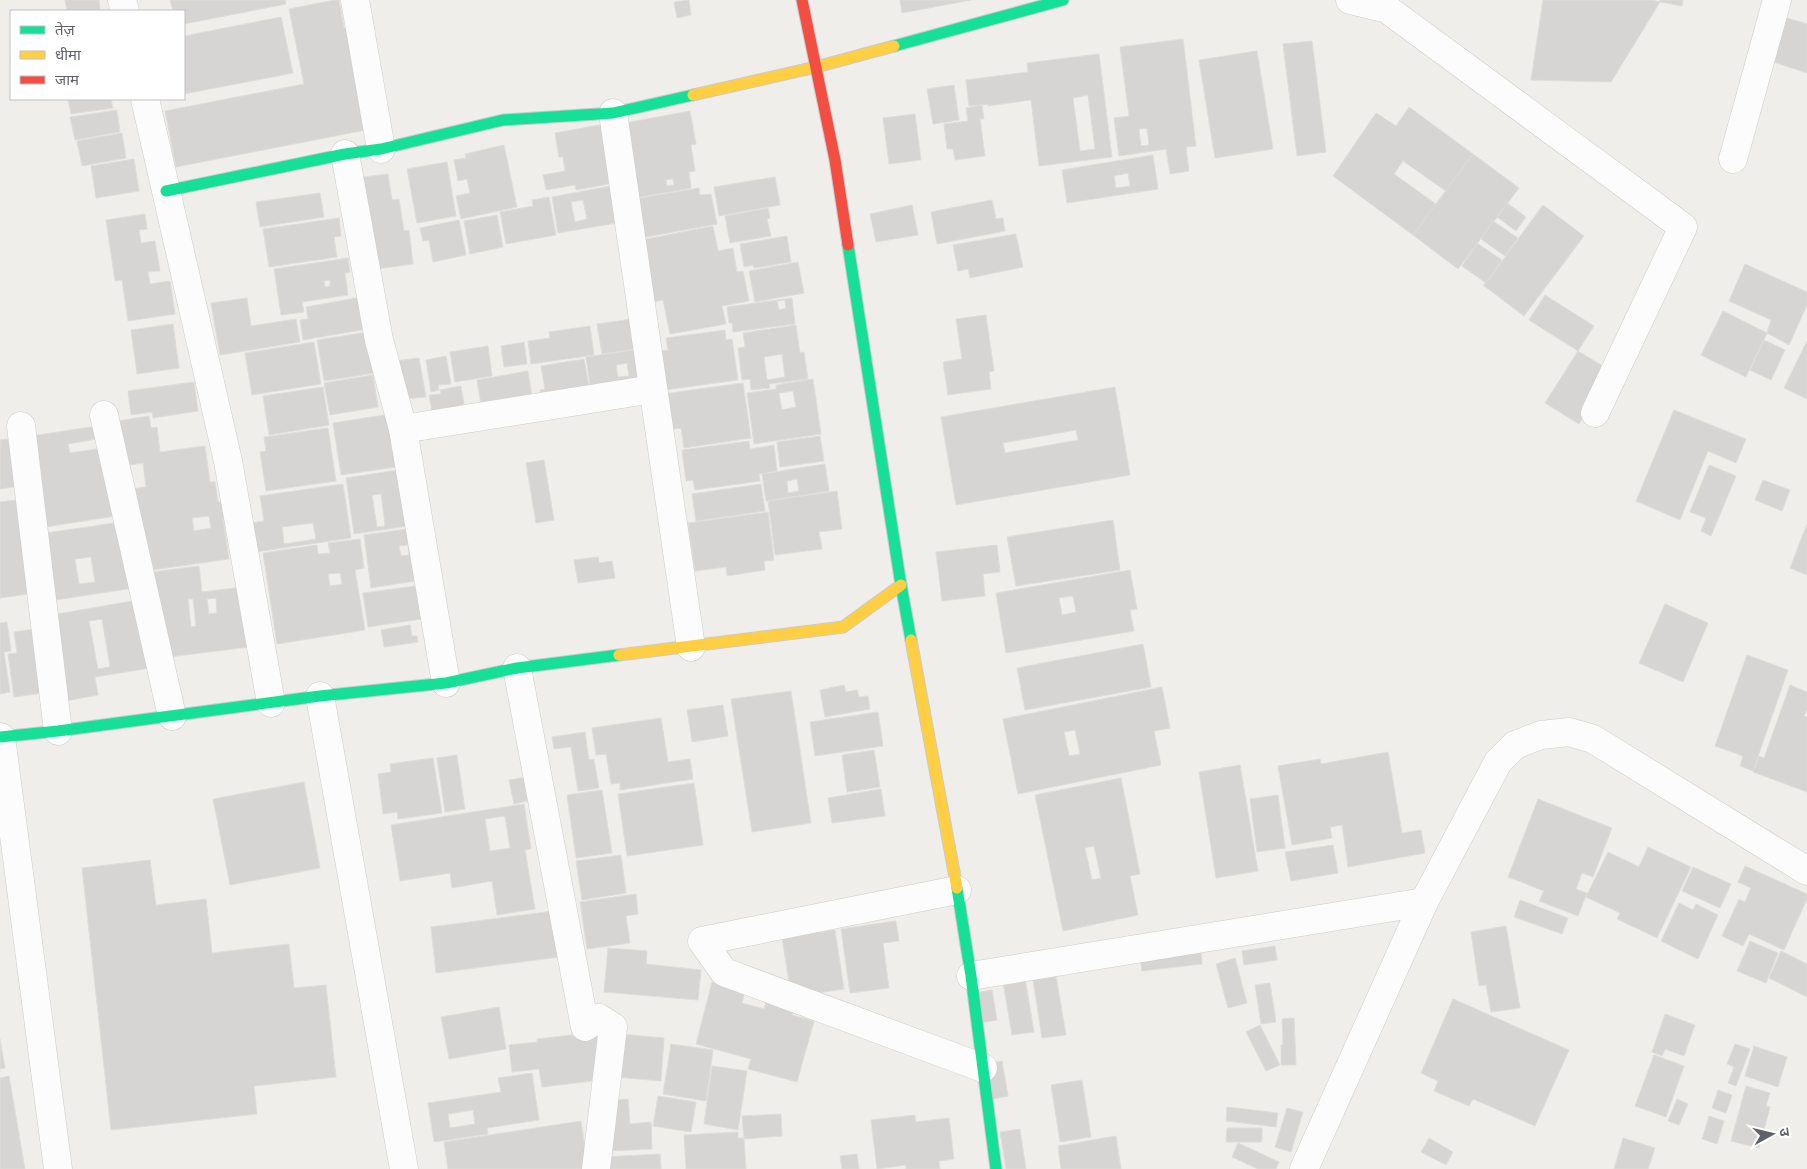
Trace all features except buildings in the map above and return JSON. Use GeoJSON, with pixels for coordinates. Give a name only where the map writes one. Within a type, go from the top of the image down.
{"type":"FeatureCollection","features":[{"type":"Feature","properties":{"kind":"street"},"geometry":{"type":"LineString","coordinates":[[355,0],[381,150]]}},
{"type":"Feature","properties":{"kind":"street"},"geometry":{"type":"LineString","coordinates":[[802,0],[835,160],[901,585],[957,890],[971,976],[996,1169]]}},
{"type":"Feature","properties":{"kind":"street"},"geometry":{"type":"LineString","coordinates":[[166,191],[345,154],[381,150],[503,120],[613,114],[816,67],[1063,0]]}},
{"type":"Feature","properties":{"kind":"street"},"geometry":{"type":"LineString","coordinates":[[1350,0],[1387,9],[1683,227],[1595,413]]}},
{"type":"Feature","properties":{"kind":"street"},"geometry":{"type":"LineString","coordinates":[[1733,160],[1777,0]]}},
{"type":"Feature","properties":{"kind":"street"},"geometry":{"type":"LineString","coordinates":[[145,100],[228,461],[271,703]]}},
{"type":"Feature","properties":{"kind":"street"},"geometry":{"type":"LineString","coordinates":[[613,114],[691,647]]}},
{"type":"Feature","properties":{"kind":"street"},"geometry":{"type":"LineString","coordinates":[[345,154],[379,340],[403,429],[446,682]]}},
{"type":"Feature","properties":{"kind":"street"},"geometry":{"type":"LineString","coordinates":[[403,429],[653,389]]}},
{"type":"Feature","properties":{"kind":"street"},"geometry":{"type":"LineString","coordinates":[[104,415],[172,716]]}},
{"type":"Feature","properties":{"kind":"street"},"geometry":{"type":"LineString","coordinates":[[22,426],[58,731]]}},
{"type":"Feature","properties":{"kind":"street"},"geometry":{"type":"LineString","coordinates":[[58,1169],[0,737],[320,696],[446,682],[517,668],[843,627],[901,585]]}},
{"type":"Feature","properties":{"kind":"street"},"geometry":{"type":"LineString","coordinates":[[517,668],[585,1027],[600,1018],[613,1027],[596,1169]]}},
{"type":"Feature","properties":{"kind":"street"},"geometry":{"type":"LineString","coordinates":[[320,696],[404,1169]]}},
{"type":"Feature","properties":{"kind":"street"},"geometry":{"type":"LineString","coordinates":[[1304,1169],[1424,902],[1498,762],[1515,745],[1541,735],[1569,732],[1593,739],[1807,871]]}},
{"type":"Feature","properties":{"kind":"street"},"geometry":{"type":"LineString","coordinates":[[957,890],[702,941],[724,972],[983,1068]]}},
{"type":"Feature","properties":{"kind":"street"},"geometry":{"type":"LineString","coordinates":[[971,976],[1424,902]]}},
{"type":"Feature","properties":{"kind":"traffic: fast"},"geometry":{"type":"LineString","coordinates":[[894,46],[1063,0]]}},
{"type":"Feature","properties":{"kind":"traffic: fast"},"geometry":{"type":"LineString","coordinates":[[166,191],[345,154],[381,149],[503,120],[613,113],[693,95]]}},
{"type":"Feature","properties":{"kind":"traffic: fast"},"geometry":{"type":"LineString","coordinates":[[848,245],[911,640]]}},
{"type":"Feature","properties":{"kind":"traffic: fast"},"geometry":{"type":"LineString","coordinates":[[0,737],[320,696],[446,683],[517,668],[619,655]]}},
{"type":"Feature","properties":{"kind":"traffic: fast"},"geometry":{"type":"LineString","coordinates":[[957,888],[971,976],[996,1169]]}},
{"type":"Feature","properties":{"kind":"traffic: slow"},"geometry":{"type":"LineString","coordinates":[[693,95],[816,67],[894,46]]}},
{"type":"Feature","properties":{"kind":"traffic: slow"},"geometry":{"type":"LineString","coordinates":[[619,655],[843,627],[901,585]]}},
{"type":"Feature","properties":{"kind":"traffic: slow"},"geometry":{"type":"LineString","coordinates":[[911,640],[957,888]]}},
{"type":"Feature","properties":{"kind":"traffic: jam"},"geometry":{"type":"LineString","coordinates":[[802,0],[835,160],[848,245]]}}]}
